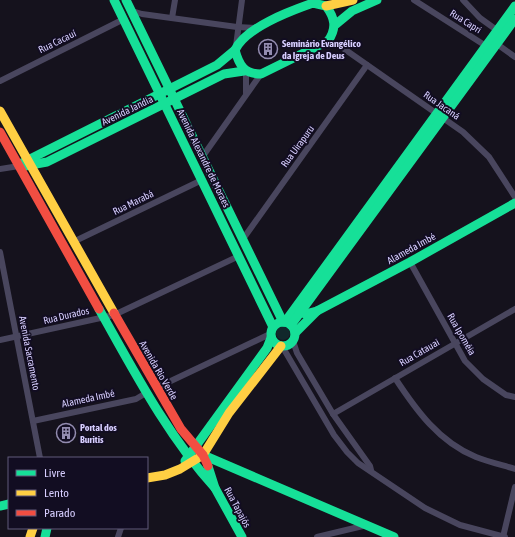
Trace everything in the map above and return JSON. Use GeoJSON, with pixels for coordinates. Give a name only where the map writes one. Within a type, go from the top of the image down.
{"type":"FeatureCollection","features":[{"type":"Feature","properties":{"kind":"street","name":"Avenida Alexandre de Moraes"},"geometry":{"type":"LineString","coordinates":[[114,0],[239,256],[271,333]]}},
{"type":"Feature","properties":{"kind":"street","name":"Avenida Alexandre de Moraes"},"geometry":{"type":"LineString","coordinates":[[126,0],[243,239],[289,328],[297,353],[333,414],[370,466],[371,470]]}},
{"type":"Feature","properties":{"kind":"street"},"geometry":{"type":"LineString","coordinates":[[172,18],[175,0]]}},
{"type":"Feature","properties":{"kind":"street"},"geometry":{"type":"LineString","coordinates":[[242,0],[235,48],[239,63],[245,72],[246,93]]}},
{"type":"Feature","properties":{"kind":"street"},"geometry":{"type":"LineString","coordinates":[[322,3],[342,4],[352,0]]}},
{"type":"Feature","properties":{"kind":"street"},"geometry":{"type":"LineString","coordinates":[[203,156],[246,93],[261,74],[325,42],[334,29],[352,11],[377,0]]}},
{"type":"Feature","properties":{"kind":"street","name":"Rua Capri"},"geometry":{"type":"LineString","coordinates":[[414,0],[486,46]]}},
{"type":"Feature","properties":{"kind":"street","name":"Rua Capri"},"geometry":{"type":"LineString","coordinates":[[463,0],[480,18],[498,31]]}},
{"type":"Feature","properties":{"kind":"street","name":"Avenida Jandia"},"geometry":{"type":"LineString","coordinates":[[19,166],[29,163],[217,65],[235,48],[242,38],[259,28],[308,2],[322,3]]}},
{"type":"Feature","properties":{"kind":"street"},"geometry":{"type":"LineString","coordinates":[[322,3],[331,12],[334,29]]}},
{"type":"Feature","properties":{"kind":"street"},"geometry":{"type":"LineString","coordinates":[[156,388],[271,333],[289,328],[440,116],[486,46],[515,6]]}},
{"type":"Feature","properties":{"kind":"street"},"geometry":{"type":"LineString","coordinates":[[132,11],[237,27],[259,28]]}},
{"type":"Feature","properties":{"kind":"street","name":"Rua Cacauí"},"geometry":{"type":"LineString","coordinates":[[0,81],[124,19]]}},
{"type":"Feature","properties":{"kind":"street"},"geometry":{"type":"LineString","coordinates":[[271,333],[274,342],[281,346],[288,345],[289,328],[440,116],[515,19]]}},
{"type":"Feature","properties":{"kind":"street","name":"Rua Jacaná"},"geometry":{"type":"LineString","coordinates":[[334,29],[340,46]]}},
{"type":"Feature","properties":{"kind":"street","name":"Rua Jacaná"},"geometry":{"type":"LineString","coordinates":[[325,42],[340,46],[463,132],[489,157],[515,197]]}},
{"type":"Feature","properties":{"kind":"street"},"geometry":{"type":"LineString","coordinates":[[497,44],[515,57]]}},
{"type":"Feature","properties":{"kind":"street","name":"Rua Uirapuru"},"geometry":{"type":"LineString","coordinates":[[243,239],[368,65]]}},
{"type":"Feature","properties":{"kind":"street","name":"Avenida Jandia"},"geometry":{"type":"LineString","coordinates":[[29,163],[47,162],[224,74],[245,72],[261,74]]}},
{"type":"Feature","properties":{"kind":"street","name":"Avenida Rio Verde"},"geometry":{"type":"LineString","coordinates":[[0,111],[114,316],[156,388],[181,429],[202,455]]}},
{"type":"Feature","properties":{"kind":"street"},"geometry":{"type":"LineString","coordinates":[[0,132],[102,317],[146,393],[170,433],[191,459]]}},
{"type":"Feature","properties":{"kind":"street"},"geometry":{"type":"LineString","coordinates":[[0,169],[19,166]]}},
{"type":"Feature","properties":{"kind":"street","name":"Rua Marabá"},"geometry":{"type":"LineString","coordinates":[[73,242],[202,180]]}},
{"type":"Feature","properties":{"kind":"street","name":"Alameda Imbé"},"geometry":{"type":"LineString","coordinates":[[289,328],[317,311],[410,262],[515,203]]}},
{"type":"Feature","properties":{"kind":"street","name":"Avenida Sacramento"},"geometry":{"type":"LineString","coordinates":[[0,252],[40,457]]}},
{"type":"Feature","properties":{"kind":"street"},"geometry":{"type":"LineString","coordinates":[[114,316],[239,256]]}},
{"type":"Feature","properties":{"kind":"street","name":"Rua Ipoméia"},"geometry":{"type":"LineString","coordinates":[[410,262],[465,361],[483,379],[506,395],[515,397]]}},
{"type":"Feature","properties":{"kind":"street","name":"Rua Catauai"},"geometry":{"type":"LineString","coordinates":[[333,414],[515,308]]}},
{"type":"Feature","properties":{"kind":"street","name":"Alameda Imbé"},"geometry":{"type":"LineString","coordinates":[[301,312],[306,314],[317,311]]}},
{"type":"Feature","properties":{"kind":"street","name":"Rua Durados"},"geometry":{"type":"LineString","coordinates":[[0,340],[102,317],[114,316]]}},
{"type":"Feature","properties":{"kind":"street"},"geometry":{"type":"LineString","coordinates":[[191,459],[196,447],[267,348],[271,333]]}},
{"type":"Feature","properties":{"kind":"street","name":"Avenida Alexandre de Moraes"},"geometry":{"type":"LineString","coordinates":[[281,346],[338,441],[358,463],[371,470],[425,508],[460,525],[504,537]]}},
{"type":"Feature","properties":{"kind":"street"},"geometry":{"type":"LineString","coordinates":[[148,478],[165,475],[180,469],[191,459],[202,455],[229,413],[281,346]]}},
{"type":"Feature","properties":{"kind":"street"},"geometry":{"type":"LineString","coordinates":[[395,378],[416,408],[442,435],[476,457],[515,469]]}},
{"type":"Feature","properties":{"kind":"street","name":"Alameda Imbé"},"geometry":{"type":"LineString","coordinates":[[33,421],[136,399],[146,393]]}},
{"type":"Feature","properties":{"kind":"street"},"geometry":{"type":"LineString","coordinates":[[202,455],[394,537]]}},
{"type":"Feature","properties":{"kind":"street","name":"Rua Tapajós"},"geometry":{"type":"LineString","coordinates":[[202,455],[211,472],[215,488]]}},
{"type":"Feature","properties":{"kind":"street","name":"Rua Tapajós"},"geometry":{"type":"LineString","coordinates":[[191,459],[215,488],[242,537]]}},
{"type":"Feature","properties":{"kind":"street"},"geometry":{"type":"LineString","coordinates":[[504,537],[515,487]]}},
{"type":"Feature","properties":{"kind":"street"},"geometry":{"type":"LineString","coordinates":[[317,537],[332,535],[367,525]]}},
{"type":"Feature","properties":{"kind":"green space"},"geometry":{"type":"Polygon","coordinates":[[[280,326],[286,326],[290,330],[290,336],[286,340],[280,340],[276,336],[276,330],[280,326]]]}},
{"type":"Feature","properties":{"kind":"traffic: fast"},"geometry":{"type":"LineString","coordinates":[[114,0],[273,327]]}},
{"type":"Feature","properties":{"kind":"traffic: fast"},"geometry":{"type":"LineString","coordinates":[[126,0],[283,322]]}},
{"type":"Feature","properties":{"kind":"traffic: fast"},"geometry":{"type":"LineString","coordinates":[[335,25],[352,11],[377,0]]}},
{"type":"Feature","properties":{"kind":"traffic: fast"},"geometry":{"type":"LineString","coordinates":[[313,3],[326,6],[333,19],[333,32],[328,41],[261,74],[255,74],[243,68],[238,60],[235,50],[249,34],[258,27],[281,15],[313,3]]}},
{"type":"Feature","properties":{"kind":"traffic: fast"},"geometry":{"type":"LineString","coordinates":[[285,322],[515,6]]}},
{"type":"Feature","properties":{"kind":"traffic: fast"},"geometry":{"type":"LineString","coordinates":[[291,325],[515,19]]}},
{"type":"Feature","properties":{"kind":"traffic: fast"},"geometry":{"type":"LineString","coordinates":[[22,163],[217,65],[235,50]]}},
{"type":"Feature","properties":{"kind":"traffic: fast"},"geometry":{"type":"LineString","coordinates":[[25,166],[47,162],[224,74],[244,71]]}},
{"type":"Feature","properties":{"kind":"traffic: fast"},"geometry":{"type":"LineString","coordinates":[[301,312],[305,314],[317,311],[410,262],[515,203]]}},
{"type":"Feature","properties":{"kind":"traffic: fast"},"geometry":{"type":"LineString","coordinates":[[99,309],[138,379],[166,424],[198,468],[215,488]]}},
{"type":"Feature","properties":{"kind":"traffic: fast"},"geometry":{"type":"LineString","coordinates":[[295,333],[317,311]]}},
{"type":"Feature","properties":{"kind":"traffic: fast"},"geometry":{"type":"LineString","coordinates":[[283,322],[292,325],[295,334],[292,343],[283,346],[274,343],[271,334],[274,325],[283,322]]}},
{"type":"Feature","properties":{"kind":"traffic: fast"},"geometry":{"type":"LineString","coordinates":[[185,461],[267,348],[271,338]]}},
{"type":"Feature","properties":{"kind":"traffic: fast"},"geometry":{"type":"LineString","coordinates":[[203,455],[394,537]]}},
{"type":"Feature","properties":{"kind":"traffic: fast"},"geometry":{"type":"LineString","coordinates":[[208,466],[215,488],[242,537]]}},
{"type":"Feature","properties":{"kind":"traffic: fast"},"geometry":{"type":"LineString","coordinates":[[0,506],[8,504]]}},
{"type":"Feature","properties":{"kind":"traffic: fast"},"geometry":{"type":"LineString","coordinates":[[45,537],[47,529]]}},
{"type":"Feature","properties":{"kind":"traffic: slow"},"geometry":{"type":"LineString","coordinates":[[326,6],[353,0]]}},
{"type":"Feature","properties":{"kind":"traffic: slow"},"geometry":{"type":"LineString","coordinates":[[0,111],[114,313]]}},
{"type":"Feature","properties":{"kind":"traffic: slow"},"geometry":{"type":"LineString","coordinates":[[148,478],[165,475],[180,469],[203,455],[229,413],[281,346]]}},
{"type":"Feature","properties":{"kind":"traffic: slow"},"geometry":{"type":"LineString","coordinates":[[30,537],[33,529]]}},
{"type":"Feature","properties":{"kind":"traffic: jam"},"geometry":{"type":"LineString","coordinates":[[0,132],[99,309]]}},
{"type":"Feature","properties":{"kind":"traffic: jam"},"geometry":{"type":"LineString","coordinates":[[114,313],[181,429],[203,455],[208,466]]}},
{"type":"Feature","properties":{"kind":"place","name":"Seminário Evangélico da Igreja de Deus"},"geometry":{"type":"Point","coordinates":[268,49]}},
{"type":"Feature","properties":{"kind":"place","name":"Portal dos Buritis"},"geometry":{"type":"Point","coordinates":[66,433]}}]}
